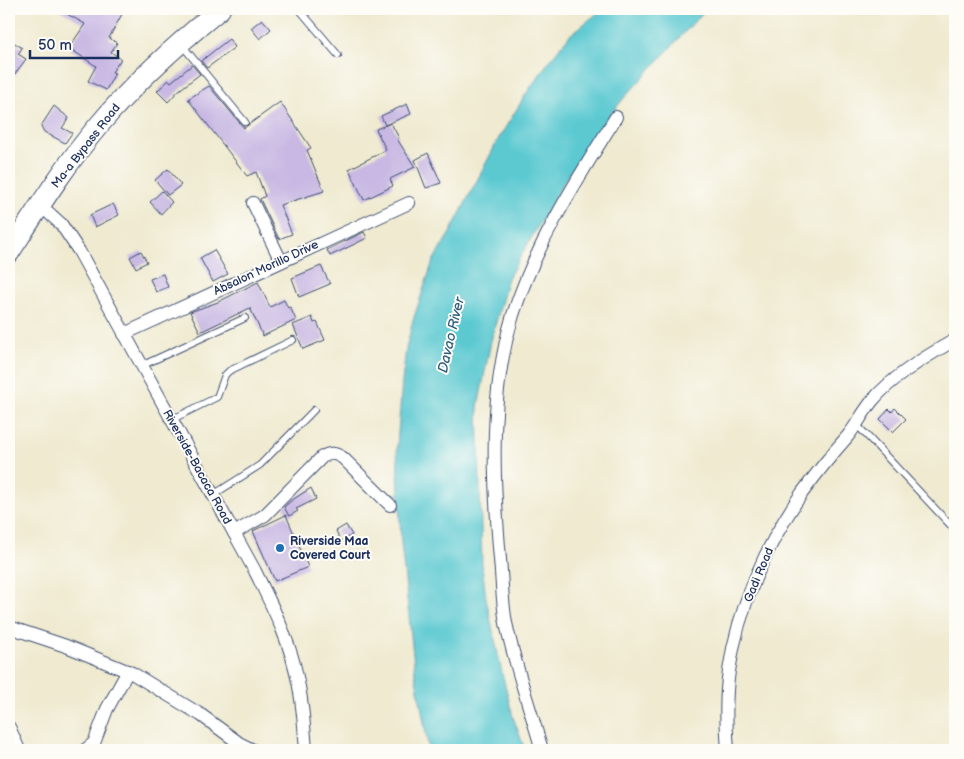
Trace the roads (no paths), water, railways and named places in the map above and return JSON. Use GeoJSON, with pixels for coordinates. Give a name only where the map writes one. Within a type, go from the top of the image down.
{"type":"FeatureCollection","features":[{"type":"Feature","properties":{"kind":"main road","name":"Ma-a Bypass Road"},"geometry":{"type":"LineString","coordinates":[[9,253],[40,205],[98,126],[141,77],[220,9]]}},
{"type":"Feature","properties":{"kind":"street"},"geometry":{"type":"LineString","coordinates":[[542,750],[506,622],[497,523],[495,455],[498,379],[513,315],[532,266],[564,200],[616,117]]}},
{"type":"Feature","properties":{"kind":"street"},"geometry":{"type":"LineString","coordinates":[[253,203],[280,261]]}},
{"type":"Feature","properties":{"kind":"street","name":"Absalon Morillo Drive"},"geometry":{"type":"LineString","coordinates":[[124,334],[409,203]]}},
{"type":"Feature","properties":{"kind":"street","name":"Riverside-Bacaca Road"},"geometry":{"type":"LineString","coordinates":[[40,205],[52,215],[70,236],[234,533],[276,615],[290,651],[298,680],[306,750]]}},
{"type":"Feature","properties":{"kind":"street","name":"Gadi Road"},"geometry":{"type":"LineString","coordinates":[[728,750],[726,713],[729,671],[738,629],[752,587],[769,550],[802,494],[857,425],[874,399],[890,384],[955,340]]}},
{"type":"Feature","properties":{"kind":"street"},"geometry":{"type":"LineString","coordinates":[[234,533],[265,515],[328,453],[334,453],[343,458],[390,505]]}},
{"type":"Feature","properties":{"kind":"street"},"geometry":{"type":"LineString","coordinates":[[9,627],[66,646],[128,671],[201,715],[239,743],[252,750]]}},
{"type":"Feature","properties":{"kind":"street"},"geometry":{"type":"LineString","coordinates":[[85,750],[94,742],[107,709],[128,671]]}},
{"type":"Feature","properties":{"kind":"street"},"geometry":{"type":"LineString","coordinates":[[9,727],[19,750]]}},
{"type":"Feature","properties":{"kind":"lane"},"geometry":{"type":"LineString","coordinates":[[299,9],[338,55]]}},
{"type":"Feature","properties":{"kind":"lane"},"geometry":{"type":"LineString","coordinates":[[180,42],[245,122]]}},
{"type":"Feature","properties":{"kind":"lane"},"geometry":{"type":"LineString","coordinates":[[141,366],[245,318]]}},
{"type":"Feature","properties":{"kind":"lane"},"geometry":{"type":"LineString","coordinates":[[171,420],[217,397],[228,371],[293,340]]}},
{"type":"Feature","properties":{"kind":"lane"},"geometry":{"type":"LineString","coordinates":[[213,495],[260,465],[314,410]]}},
{"type":"Feature","properties":{"kind":"lane"},"geometry":{"type":"LineString","coordinates":[[857,425],[955,530]]}},
{"type":"Feature","properties":{"kind":"water","name":"Davao River"},"geometry":{"type":"Polygon","coordinates":[[[603,9],[706,9],[605,121],[568,175],[508,278],[491,341],[478,407],[482,566],[486,598],[502,673],[513,717],[525,750],[429,750],[415,673],[401,543],[397,447],[406,349],[413,320],[433,261],[451,231],[499,138],[526,94],[570,35],[603,9]]]}},
{"type":"Feature","properties":{"kind":"place","name":"Riverside Maa Covered Court"},"geometry":{"type":"Point","coordinates":[280,548]}}]}
